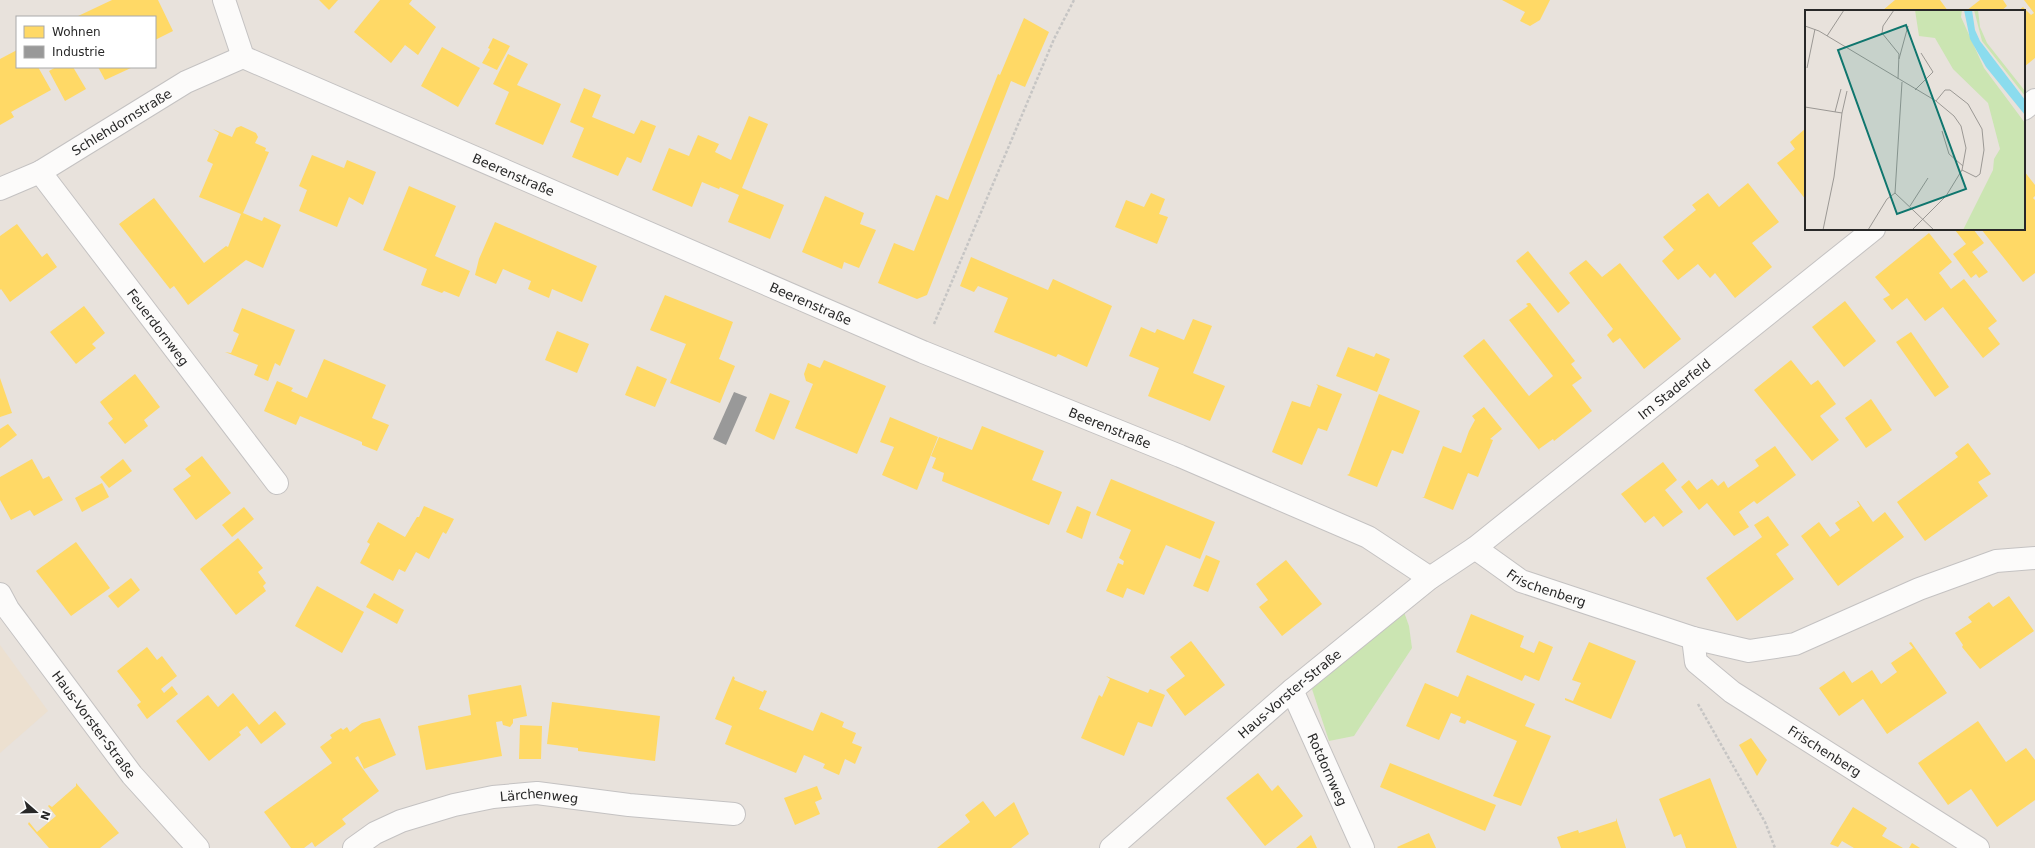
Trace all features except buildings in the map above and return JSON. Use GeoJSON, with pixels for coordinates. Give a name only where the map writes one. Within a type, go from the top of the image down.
{"type":"FeatureCollection","features":[{"type":"Feature","properties":{"kind":"street"},"geometry":{"type":"LineString","coordinates":[[224,0],[243,57]]}},
{"type":"Feature","properties":{"kind":"street","name":"Schlehdornstraße"},"geometry":{"type":"LineString","coordinates":[[0,189],[40,172],[186,82],[243,57]]}},
{"type":"Feature","properties":{"kind":"street","name":"Beerenstraße"},"geometry":{"type":"LineString","coordinates":[[243,57],[923,352],[1180,456],[1368,537],[1430,578]]}},
{"type":"Feature","properties":{"kind":"street"},"geometry":{"type":"LineString","coordinates":[[2025,108],[2035,100]]}},
{"type":"Feature","properties":{"kind":"street","name":"Feuerdornweg"},"geometry":{"type":"LineString","coordinates":[[40,172],[277,483]]}},
{"type":"Feature","properties":{"kind":"street","name":"Im Staderfeld"},"geometry":{"type":"LineString","coordinates":[[1475,548],[1873,230]]}},
{"type":"Feature","properties":{"kind":"street","name":"Haus-Vorster-Straße"},"geometry":{"type":"LineString","coordinates":[[1112,848],[1292,690],[1430,578],[1475,548]]}},
{"type":"Feature","properties":{"kind":"street","name":"Frischenberg"},"geometry":{"type":"LineString","coordinates":[[1475,548],[1521,581],[1693,638],[1749,651],[1795,644],[1919,589],[1996,561],[2035,558]]}},
{"type":"Feature","properties":{"kind":"street","name":"Haus-Vorster-Straße"},"geometry":{"type":"LineString","coordinates":[[0,594],[8,609],[132,775],[198,848]]}},
{"type":"Feature","properties":{"kind":"street","name":"Frischenberg"},"geometry":{"type":"LineString","coordinates":[[1693,638],[1696,662],[1732,692],[1978,848]]}},
{"type":"Feature","properties":{"kind":"street","name":"Rotdornweg"},"geometry":{"type":"LineString","coordinates":[[1292,690],[1363,848]]}},
{"type":"Feature","properties":{"kind":"street","name":"Lärchenweg"},"geometry":{"type":"LineString","coordinates":[[354,848],[374,833],[401,821],[454,805],[500,796],[537,793],[629,805],[734,814]]}},
{"type":"Feature","properties":{"kind":"path"},"geometry":{"type":"LineString","coordinates":[[923,352],[1054,39],[1074,0]]}},
{"type":"Feature","properties":{"kind":"path"},"geometry":{"type":"LineString","coordinates":[[1695,698],[1765,822],[1775,848]]}},
{"type":"Feature","properties":{"kind":"shaded area"},"geometry":{"type":"Polygon","coordinates":[[[0,645],[48,711],[0,753],[0,645]]]}},
{"type":"Feature","properties":{"kind":"green space"},"geometry":{"type":"Polygon","coordinates":[[[1404,612],[1409,626],[1412,648],[1354,736],[1329,741],[1312,689],[1404,612]]]}}]}
